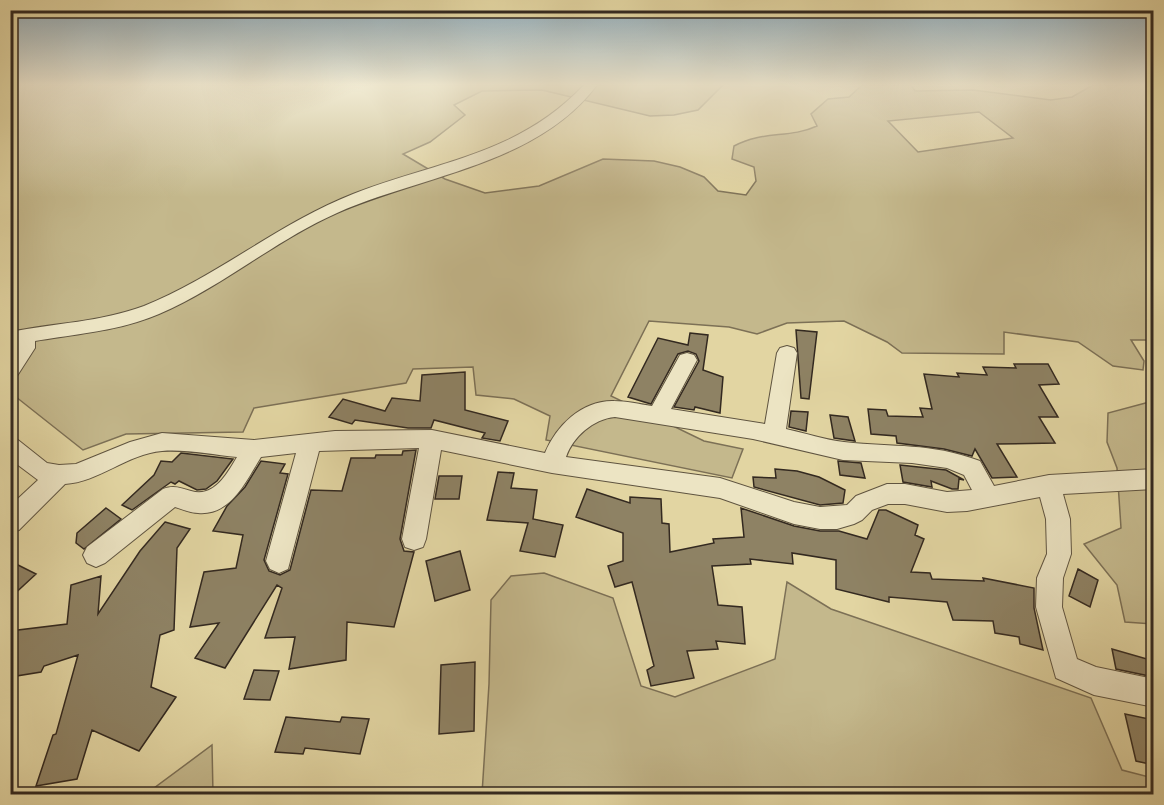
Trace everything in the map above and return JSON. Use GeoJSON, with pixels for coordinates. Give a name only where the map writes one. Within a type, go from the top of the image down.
{"type":"FeatureCollection","features":[{"type":"Feature","properties":{"kind":"street"},"geometry":{"type":"LineString","coordinates":[[10,370],[25,348],[18,337],[88,329],[134,317],[165,305],[198,287],[263,245],[328,211],[425,174],[470,160],[552,123]]}},
{"type":"Feature","properties":{"kind":"street"},"geometry":{"type":"LineString","coordinates":[[774,434],[786,352]]}},
{"type":"Feature","properties":{"kind":"street"},"geometry":{"type":"LineString","coordinates":[[657,416],[687,360]]}},
{"type":"Feature","properties":{"kind":"street"},"geometry":{"type":"LineString","coordinates":[[552,464],[562,441],[580,423],[604,409],[774,434],[843,451],[912,454],[964,464],[977,474],[987,496]]}},
{"type":"Feature","properties":{"kind":"street"},"geometry":{"type":"LineString","coordinates":[[10,446],[40,471],[59,475],[77,474],[138,448],[162,442],[254,449],[366,438],[432,439],[552,464],[720,488],[794,513],[820,518],[837,518],[854,513],[864,503],[887,494],[905,494],[947,502],[1049,485],[1154,479]]}},
{"type":"Feature","properties":{"kind":"street"},"geometry":{"type":"LineString","coordinates":[[414,539],[432,439]]}},
{"type":"Feature","properties":{"kind":"street"},"geometry":{"type":"LineString","coordinates":[[279,561],[310,443]]}},
{"type":"Feature","properties":{"kind":"street"},"geometry":{"type":"LineString","coordinates":[[96,555],[171,496],[182,497],[197,503],[208,503],[219,498],[254,449]]}},
{"type":"Feature","properties":{"kind":"street"},"geometry":{"type":"LineString","coordinates":[[10,522],[59,475]]}},
{"type":"Feature","properties":{"kind":"street"},"geometry":{"type":"LineString","coordinates":[[1049,485],[1058,519],[1059,554],[1050,578],[1049,607],[1066,668],[1094,681],[1154,693]]}},
{"type":"Feature","properties":{"kind":"shaded area"},"geometry":{"type":"Polygon","coordinates":[[[10,123],[455,123],[430,142],[403,154],[445,179],[485,193],[539,186],[603,159],[654,161],[680,167],[704,177],[718,191],[746,195],[756,181],[754,167],[732,159],[734,146],[755,138],[807,130],[817,126],[815,123],[890,123],[918,152],[1013,138],[993,123],[1153,123],[1153,340],[1131,340],[1144,361],[1143,370],[1113,366],[1078,342],[1004,332],[1004,354],[902,353],[887,342],[844,321],[787,323],[757,334],[729,327],[649,321],[611,396],[704,441],[743,449],[732,478],[546,440],[550,416],[514,399],[476,395],[473,367],[413,369],[406,383],[254,408],[243,432],[126,434],[83,450],[11,393],[10,123]]]}},
{"type":"Feature","properties":{"kind":"shaded area"},"geometry":{"type":"Polygon","coordinates":[[[1153,401],[1153,624],[1125,622],[1117,585],[1084,544],[1121,528],[1117,468],[1107,442],[1108,413],[1153,401]]]}},
{"type":"Feature","properties":{"kind":"shaded area"},"geometry":{"type":"Polygon","coordinates":[[[544,573],[613,598],[641,686],[675,697],[775,659],[787,582],[831,609],[1091,698],[1122,770],[1153,778],[1153,794],[482,794],[489,684],[491,600],[511,576],[544,573]]]}},
{"type":"Feature","properties":{"kind":"shaded area"},"geometry":{"type":"Polygon","coordinates":[[[212,745],[213,794],[146,794],[212,745]]]}},
{"type":"Feature","properties":{"kind":"building"},"geometry":{"type":"Polygon","coordinates":[[[796,330],[817,332],[809,399],[801,398],[796,330]]]}},
{"type":"Feature","properties":{"kind":"building"},"geometry":{"type":"Polygon","coordinates":[[[690,333],[708,335],[703,370],[723,377],[720,413],[695,407],[694,410],[674,407],[699,361],[696,354],[688,351],[678,354],[651,404],[628,397],[658,338],[688,345],[690,333]]]}},
{"type":"Feature","properties":{"kind":"building"},"geometry":{"type":"Polygon","coordinates":[[[1014,364],[1048,364],[1059,384],[1039,385],[1058,417],[1039,417],[1055,443],[997,444],[1017,477],[992,478],[975,449],[972,456],[944,449],[897,443],[896,436],[871,434],[868,409],[886,410],[888,416],[923,417],[920,408],[932,409],[924,374],[959,377],[957,373],[987,375],[983,367],[1016,368],[1014,364]]]}},
{"type":"Feature","properties":{"kind":"building"},"geometry":{"type":"Polygon","coordinates":[[[465,372],[465,410],[508,421],[500,441],[482,438],[485,433],[434,420],[431,428],[408,428],[355,420],[352,424],[329,417],[343,399],[385,411],[392,398],[420,401],[422,375],[465,372]]]}},
{"type":"Feature","properties":{"kind":"building"},"geometry":{"type":"Polygon","coordinates":[[[791,411],[808,412],[806,431],[789,427],[791,411]]]}},
{"type":"Feature","properties":{"kind":"building"},"geometry":{"type":"Polygon","coordinates":[[[830,415],[848,417],[855,441],[834,438],[830,415]]]}},
{"type":"Feature","properties":{"kind":"building"},"geometry":{"type":"Polygon","coordinates":[[[416,450],[400,539],[404,551],[414,552],[394,627],[347,622],[346,660],[289,669],[295,637],[265,638],[282,588],[277,585],[225,668],[195,658],[219,623],[190,627],[204,572],[236,568],[243,535],[213,531],[227,506],[245,487],[261,461],[285,464],[280,473],[288,474],[264,560],[269,571],[280,575],[290,570],[311,490],[342,491],[351,458],[402,455],[403,451],[416,450]]]}},
{"type":"Feature","properties":{"kind":"building"},"geometry":{"type":"Polygon","coordinates":[[[181,453],[233,459],[217,481],[206,489],[197,490],[179,481],[175,484],[171,482],[132,510],[122,505],[154,475],[161,461],[172,462],[181,453]]]}},
{"type":"Feature","properties":{"kind":"building"},"geometry":{"type":"Polygon","coordinates":[[[838,461],[861,463],[865,478],[840,475],[838,461]]]}},
{"type":"Feature","properties":{"kind":"building"},"geometry":{"type":"Polygon","coordinates":[[[900,465],[946,470],[964,480],[959,479],[958,489],[931,481],[932,487],[903,482],[900,465]]]}},
{"type":"Feature","properties":{"kind":"building"},"geometry":{"type":"Polygon","coordinates":[[[775,469],[797,471],[819,477],[845,490],[843,503],[820,505],[754,487],[753,477],[776,478],[775,469]]]}},
{"type":"Feature","properties":{"kind":"building"},"geometry":{"type":"Polygon","coordinates":[[[498,472],[514,473],[511,488],[537,490],[533,519],[563,525],[555,557],[520,551],[528,523],[487,520],[498,472]]]}},
{"type":"Feature","properties":{"kind":"building"},"geometry":{"type":"Polygon","coordinates":[[[439,476],[462,476],[459,499],[435,499],[439,476]]]}},
{"type":"Feature","properties":{"kind":"building"},"geometry":{"type":"Polygon","coordinates":[[[587,489],[630,503],[630,497],[661,499],[662,523],[669,524],[670,552],[714,543],[713,539],[744,537],[741,508],[794,526],[820,531],[839,531],[867,539],[879,510],[886,510],[918,525],[915,535],[924,539],[911,572],[930,573],[932,579],[984,581],[983,578],[1034,588],[1034,608],[1043,650],[1020,644],[1019,637],[995,633],[993,621],[953,620],[947,602],[889,597],[889,602],[836,589],[836,560],[792,553],[793,564],[750,559],[751,564],[712,566],[718,605],[742,607],[745,644],[716,641],[718,649],[687,651],[694,678],[651,686],[647,670],[654,666],[632,582],[615,587],[608,566],[623,561],[623,533],[576,517],[587,489]]]}},
{"type":"Feature","properties":{"kind":"building"},"geometry":{"type":"Polygon","coordinates":[[[106,508],[121,519],[84,549],[76,543],[77,533],[106,508]]]}},
{"type":"Feature","properties":{"kind":"building"},"geometry":{"type":"Polygon","coordinates":[[[165,522],[190,529],[177,548],[174,630],[160,635],[151,687],[176,697],[139,751],[92,730],[77,779],[36,786],[53,735],[56,734],[78,655],[44,666],[41,672],[10,677],[10,631],[67,624],[71,585],[101,576],[98,614],[140,551],[165,522]]]}},
{"type":"Feature","properties":{"kind":"building"},"geometry":{"type":"Polygon","coordinates":[[[460,551],[470,590],[435,601],[426,561],[460,551]]]}},
{"type":"Feature","properties":{"kind":"building"},"geometry":{"type":"Polygon","coordinates":[[[10,561],[36,574],[10,598],[10,561]]]}},
{"type":"Feature","properties":{"kind":"building"},"geometry":{"type":"Polygon","coordinates":[[[1078,569],[1098,580],[1090,607],[1069,596],[1078,569]]]}},
{"type":"Feature","properties":{"kind":"building"},"geometry":{"type":"Polygon","coordinates":[[[1112,649],[1154,661],[1154,677],[1116,669],[1112,649]]]}},
{"type":"Feature","properties":{"kind":"building"},"geometry":{"type":"Polygon","coordinates":[[[475,662],[474,731],[439,734],[441,665],[475,662]]]}},
{"type":"Feature","properties":{"kind":"building"},"geometry":{"type":"Polygon","coordinates":[[[254,670],[279,671],[270,700],[244,699],[254,670]]]}},
{"type":"Feature","properties":{"kind":"building"},"geometry":{"type":"Polygon","coordinates":[[[1125,714],[1154,720],[1154,765],[1136,761],[1125,714]]]}},
{"type":"Feature","properties":{"kind":"building"},"geometry":{"type":"Polygon","coordinates":[[[286,717],[340,722],[342,717],[369,719],[360,754],[305,748],[303,754],[275,752],[286,717]]]}}]}
